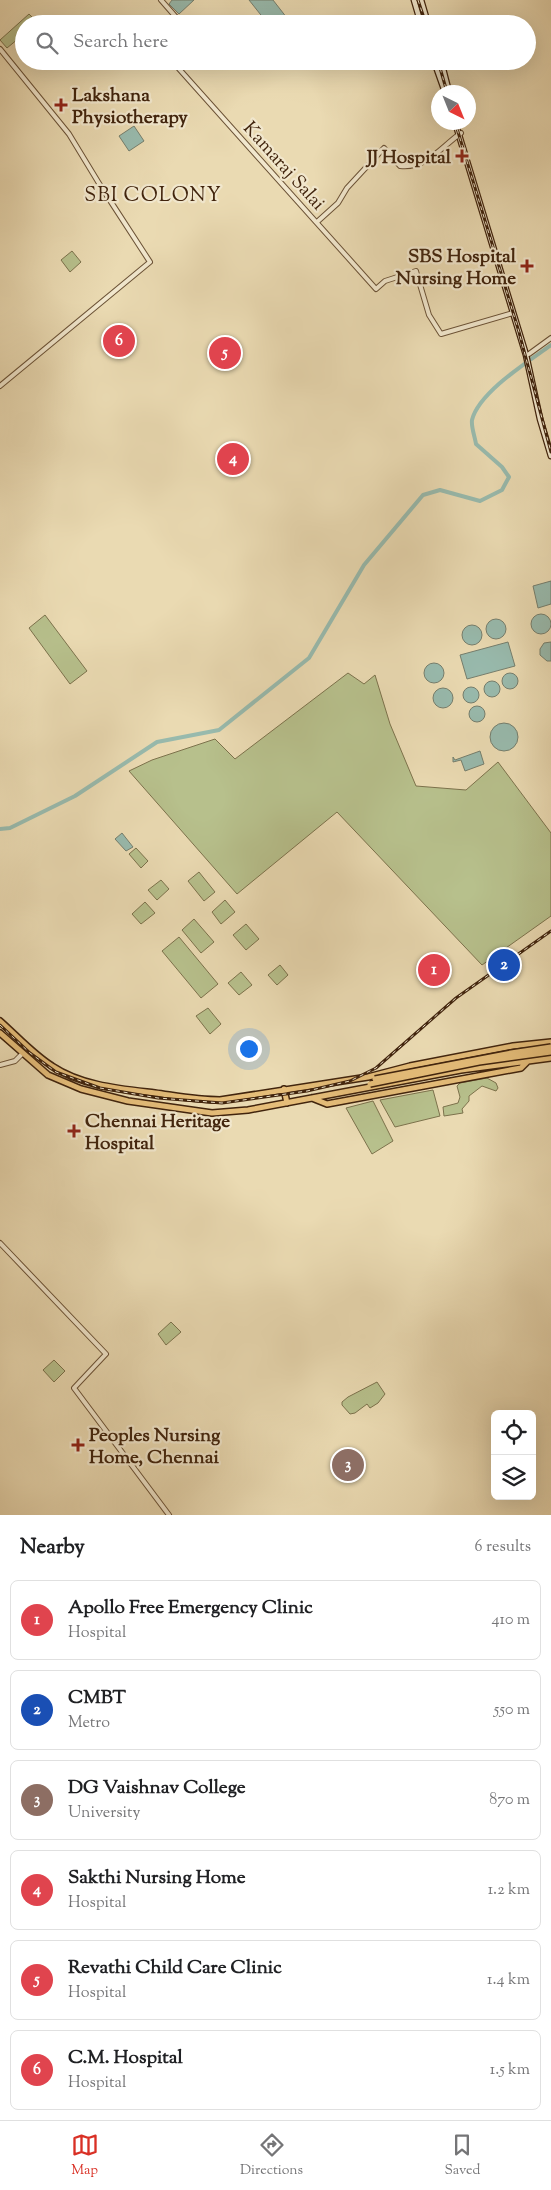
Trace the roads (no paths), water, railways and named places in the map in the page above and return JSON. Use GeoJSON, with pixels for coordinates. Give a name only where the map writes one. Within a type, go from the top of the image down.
{"type":"FeatureCollection","features":[{"type":"Feature","properties":{"kind":"main road"},"geometry":{"type":"LineString","coordinates":[[414,0],[418,15]]}},
{"type":"Feature","properties":{"kind":"main road"},"geometry":{"type":"LineString","coordinates":[[422,0],[426,15]]}},
{"type":"Feature","properties":{"kind":"main road"},"geometry":{"type":"LineString","coordinates":[[437,70],[443,85]]}},
{"type":"Feature","properties":{"kind":"main road"},"geometry":{"type":"LineString","coordinates":[[443,70],[447,85]]}},
{"type":"Feature","properties":{"kind":"main road"},"geometry":{"type":"LineString","coordinates":[[459,130],[528,357],[551,456]]}},
{"type":"Feature","properties":{"kind":"main road"},"geometry":{"type":"LineString","coordinates":[[460,134],[513,313],[528,357]]}},
{"type":"Feature","properties":{"kind":"main road"},"geometry":{"type":"LineString","coordinates":[[536,397],[551,446]]}},
{"type":"Feature","properties":{"kind":"main road"},"geometry":{"type":"LineString","coordinates":[[0,1021],[52,1067],[85,1081],[116,1088],[204,1100],[220,1100],[368,1078],[410,1066],[513,1046],[551,1042]]}},
{"type":"Feature","properties":{"kind":"main road"},"geometry":{"type":"LineString","coordinates":[[0,1033],[48,1075],[81,1089],[128,1101],[212,1113],[248,1110],[461,1070],[551,1058]]}},
{"type":"Feature","properties":{"kind":"main road"},"geometry":{"type":"LineString","coordinates":[[513,1046],[516,1062]]}},
{"type":"Feature","properties":{"kind":"main road"},"geometry":{"type":"LineString","coordinates":[[368,1078],[375,1079],[502,1054],[551,1048]]}},
{"type":"Feature","properties":{"kind":"main road"},"geometry":{"type":"LineString","coordinates":[[363,1089],[370,1084],[479,1062],[551,1052]]}},
{"type":"Feature","properties":{"kind":"main road"},"geometry":{"type":"LineString","coordinates":[[458,1057],[461,1070]]}},
{"type":"Feature","properties":{"kind":"main road"},"geometry":{"type":"LineString","coordinates":[[312,1098],[327,1104],[385,1094],[521,1068],[529,1060]]}},
{"type":"Feature","properties":{"kind":"main road"},"geometry":{"type":"LineString","coordinates":[[284,1089],[286,1103]]}},
{"type":"Feature","properties":{"kind":"street"},"geometry":{"type":"LineString","coordinates":[[162,0],[174,15]]}},
{"type":"Feature","properties":{"kind":"street"},"geometry":{"type":"LineString","coordinates":[[0,49],[15,67]]}},
{"type":"Feature","properties":{"kind":"street"},"geometry":{"type":"LineString","coordinates":[[0,386],[150,262],[69,134],[17,70]]}},
{"type":"Feature","properties":{"kind":"street","name":"Kamaraj Salai"},"geometry":{"type":"LineString","coordinates":[[180,70],[376,289],[385,281],[416,270],[429,315],[441,334],[513,313]]}},
{"type":"Feature","properties":{"kind":"street"},"geometry":{"type":"LineString","coordinates":[[317,222],[338,203],[347,188],[384,148],[398,164],[408,166],[425,162],[460,134]]}},
{"type":"Feature","properties":{"kind":"street"},"geometry":{"type":"LineString","coordinates":[[528,357],[551,338]]}},
{"type":"Feature","properties":{"kind":"street"},"geometry":{"type":"LineString","coordinates":[[0,1066],[15,1061],[22,1054]]}},
{"type":"Feature","properties":{"kind":"street"},"geometry":{"type":"LineString","coordinates":[[0,1242],[106,1354],[74,1388],[169,1515]]}},
{"type":"Feature","properties":{"kind":"waterway"},"geometry":{"type":"LineString","coordinates":[[0,829],[10,828],[75,796],[157,742],[219,730],[309,658],[364,565],[423,495],[440,490],[480,501],[502,490],[509,477],[502,467],[476,444],[472,420],[477,409],[494,388],[518,368],[551,345]]}},
{"type":"Feature","properties":{"kind":"railway"},"geometry":{"type":"LineString","coordinates":[[418,0],[423,15]]}},
{"type":"Feature","properties":{"kind":"railway"},"geometry":{"type":"LineString","coordinates":[[441,70],[445,85]]}},
{"type":"Feature","properties":{"kind":"railway"},"geometry":{"type":"LineString","coordinates":[[457,130],[519,332],[551,452]]}},
{"type":"Feature","properties":{"kind":"railway"},"geometry":{"type":"LineString","coordinates":[[0,1025],[30,1053],[56,1072],[100,1088],[158,1098],[222,1103],[307,1091],[350,1081],[376,1068],[456,998],[551,931]]}},
{"type":"Feature","properties":{"kind":"place","name":"Lakshana Physiotherapy"},"geometry":{"type":"Point","coordinates":[61,105]}},
{"type":"Feature","properties":{"kind":"place","name":"JJ Hospital"},"geometry":{"type":"Point","coordinates":[462,156]}},
{"type":"Feature","properties":{"kind":"place","name":"SBS Hospital Nursing Home"},"geometry":{"type":"Point","coordinates":[527,266]}},
{"type":"Feature","properties":{"kind":"place","name":"C.M. Hospital"},"geometry":{"type":"Point","coordinates":[119,341]}},
{"type":"Feature","properties":{"kind":"place","name":"Revathi Child Care Clinic"},"geometry":{"type":"Point","coordinates":[225,353]}},
{"type":"Feature","properties":{"kind":"place","name":"Sakthi Nursing Home"},"geometry":{"type":"Point","coordinates":[233,459]}},
{"type":"Feature","properties":{"kind":"place","name":"CMBT"},"geometry":{"type":"Point","coordinates":[504,965]}},
{"type":"Feature","properties":{"kind":"place","name":"Apollo Free Emergency Clinic"},"geometry":{"type":"Point","coordinates":[434,970]}},
{"type":"Feature","properties":{"kind":"place","name":"Chennai Heritage Hospital"},"geometry":{"type":"Point","coordinates":[74,1131]}},
{"type":"Feature","properties":{"kind":"place","name":"Peoples Nursing Home, Chennai"},"geometry":{"type":"Point","coordinates":[78,1445]}},
{"type":"Feature","properties":{"kind":"place","name":"DG Vaishnav College"},"geometry":{"type":"Point","coordinates":[348,1465]}},
{"type":"Feature","properties":{"kind":"district","name":"SBI COLONY"},"geometry":{"type":"Point","coordinates":[153,194]}}]}
